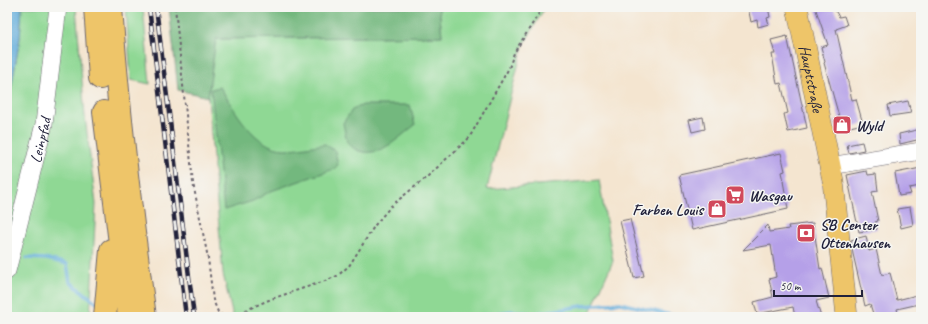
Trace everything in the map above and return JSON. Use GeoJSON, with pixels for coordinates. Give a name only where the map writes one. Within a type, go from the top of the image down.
{"type":"FeatureCollection","features":[{"type":"Feature","properties":{"kind":"highway"},"geometry":{"type":"LineString","coordinates":[[95,7],[110,175],[129,317]]}},
{"type":"Feature","properties":{"kind":"highway"},"geometry":{"type":"LineString","coordinates":[[111,7],[124,151],[145,317]]}},
{"type":"Feature","properties":{"kind":"highway"},"geometry":{"type":"LineString","coordinates":[[105,317],[111,252],[110,175]]}},
{"type":"Feature","properties":{"kind":"main road","name":"Hauptstraße"},"geometry":{"type":"LineString","coordinates":[[797,7],[830,166],[840,239],[847,317]]}},
{"type":"Feature","properties":{"kind":"street","name":"Leinpfad"},"geometry":{"type":"LineString","coordinates":[[7,272],[44,124],[58,7]]}},
{"type":"Feature","properties":{"kind":"street"},"geometry":{"type":"LineString","coordinates":[[830,166],[921,151]]}},
{"type":"Feature","properties":{"kind":"path"},"geometry":{"type":"LineString","coordinates":[[175,7],[193,183],[208,258],[213,300],[218,312],[224,317]]}},
{"type":"Feature","properties":{"kind":"path"},"geometry":{"type":"LineString","coordinates":[[235,317],[246,310],[271,299],[325,281],[336,276],[349,266],[375,225],[391,206],[408,194],[469,138],[508,68],[514,53],[543,7]]}},
{"type":"Feature","properties":{"kind":"green space"},"geometry":{"type":"Polygon","coordinates":[[[22,7],[76,7],[85,117],[96,204],[90,317],[7,317],[7,112],[20,38],[22,7]]]}},
{"type":"Feature","properties":{"kind":"green space"},"geometry":{"type":"Polygon","coordinates":[[[126,7],[143,7],[150,84],[131,80],[126,7]]]}},
{"type":"Feature","properties":{"kind":"green space"},"geometry":{"type":"Polygon","coordinates":[[[169,7],[439,7],[442,36],[216,39],[208,97],[178,90],[169,7]]]}},
{"type":"Feature","properties":{"kind":"green space"},"geometry":{"type":"Polygon","coordinates":[[[439,7],[545,7],[523,46],[487,189],[599,180],[613,261],[588,317],[233,317],[223,274],[208,97],[215,39],[442,36],[439,7]]]}},
{"type":"Feature","properties":{"kind":"green space"},"geometry":{"type":"Polygon","coordinates":[[[220,87],[246,126],[264,142],[274,147],[285,149],[325,144],[335,151],[338,165],[334,169],[271,191],[253,201],[224,210],[211,89],[220,87]]]}},
{"type":"Feature","properties":{"kind":"green space"},"geometry":{"type":"Polygon","coordinates":[[[363,105],[410,105],[415,125],[382,149],[374,152],[357,150],[347,142],[343,123],[352,110],[363,105]]]}},
{"type":"Feature","properties":{"kind":"water"},"geometry":{"type":"Polygon","coordinates":[[[7,7],[22,7],[20,38],[7,112],[7,7]]]}},
{"type":"Feature","properties":{"kind":"building"},"geometry":{"type":"Polygon","coordinates":[[[748,7],[768,7],[770,17],[767,18],[769,24],[758,27],[757,20],[751,22],[748,7]]]}},
{"type":"Feature","properties":{"kind":"building"},"geometry":{"type":"Polygon","coordinates":[[[815,7],[833,7],[839,17],[844,16],[847,25],[836,29],[852,100],[856,99],[863,124],[837,130],[834,121],[840,120],[821,47],[828,45],[815,7]]]}},
{"type":"Feature","properties":{"kind":"building"},"geometry":{"type":"Polygon","coordinates":[[[787,36],[807,128],[788,132],[784,114],[788,113],[781,83],[777,84],[772,54],[775,54],[771,40],[787,36]]]}},
{"type":"Feature","properties":{"kind":"building"},"geometry":{"type":"Polygon","coordinates":[[[908,101],[911,113],[890,116],[888,105],[908,101]]]}},
{"type":"Feature","properties":{"kind":"building"},"geometry":{"type":"Polygon","coordinates":[[[703,117],[705,129],[692,132],[689,120],[703,117]]]}},
{"type":"Feature","properties":{"kind":"building"},"geometry":{"type":"Polygon","coordinates":[[[921,129],[921,139],[900,144],[899,134],[921,129]]]}},
{"type":"Feature","properties":{"kind":"building"},"geometry":{"type":"Polygon","coordinates":[[[862,142],[864,150],[849,153],[847,145],[862,142]]]}},
{"type":"Feature","properties":{"kind":"building","name":"Wasgau"},"geometry":{"type":"Polygon","coordinates":[[[781,153],[785,171],[782,172],[788,209],[692,230],[679,175],[781,153]]]}},
{"type":"Feature","properties":{"kind":"building"},"geometry":{"type":"Polygon","coordinates":[[[921,168],[921,186],[909,188],[911,194],[899,196],[895,173],[921,168]]]}},
{"type":"Feature","properties":{"kind":"building"},"geometry":{"type":"Polygon","coordinates":[[[867,171],[868,175],[876,174],[878,191],[872,192],[878,221],[875,222],[877,229],[859,232],[847,175],[867,171]]]}},
{"type":"Feature","properties":{"kind":"building"},"geometry":{"type":"Polygon","coordinates":[[[910,207],[913,225],[901,228],[897,209],[910,207]]]}},
{"type":"Feature","properties":{"kind":"building"},"geometry":{"type":"Polygon","coordinates":[[[630,219],[644,276],[634,278],[620,221],[630,219]]]}},
{"type":"Feature","properties":{"kind":"building"},"geometry":{"type":"Polygon","coordinates":[[[813,223],[820,269],[822,268],[829,298],[816,301],[821,317],[795,317],[793,307],[757,314],[754,302],[773,297],[769,279],[776,277],[771,245],[743,250],[768,225],[769,232],[789,229],[788,226],[813,223]]]}},
{"type":"Feature","properties":{"kind":"building"},"geometry":{"type":"Polygon","coordinates":[[[866,236],[869,251],[876,249],[882,275],[890,273],[897,300],[917,295],[919,304],[897,309],[899,317],[874,317],[870,304],[865,306],[851,240],[866,236]]]}},
{"type":"Feature","properties":{"kind":"waterway"},"geometry":{"type":"LineString","coordinates":[[27,258],[47,259],[67,264],[70,282],[97,303]]}},
{"type":"Feature","properties":{"kind":"waterway"},"geometry":{"type":"LineString","coordinates":[[471,317],[513,311],[533,314],[582,306],[620,303],[679,317]]}},
{"type":"Feature","properties":{"kind":"railway"},"geometry":{"type":"LineString","coordinates":[[149,7],[186,317]]}},
{"type":"Feature","properties":{"kind":"railway"},"geometry":{"type":"LineString","coordinates":[[156,7],[194,317]]}},
{"type":"Feature","properties":{"kind":"place","name":"Wyld"},"geometry":{"type":"Point","coordinates":[842,125]}},
{"type":"Feature","properties":{"kind":"place","name":"Wasgau"},"geometry":{"type":"Point","coordinates":[735,195]}},
{"type":"Feature","properties":{"kind":"place","name":"Farben Louis"},"geometry":{"type":"Point","coordinates":[717,209]}},
{"type":"Feature","properties":{"kind":"place","name":"SB Center Ottenhausen"},"geometry":{"type":"Point","coordinates":[806,233]}}]}
